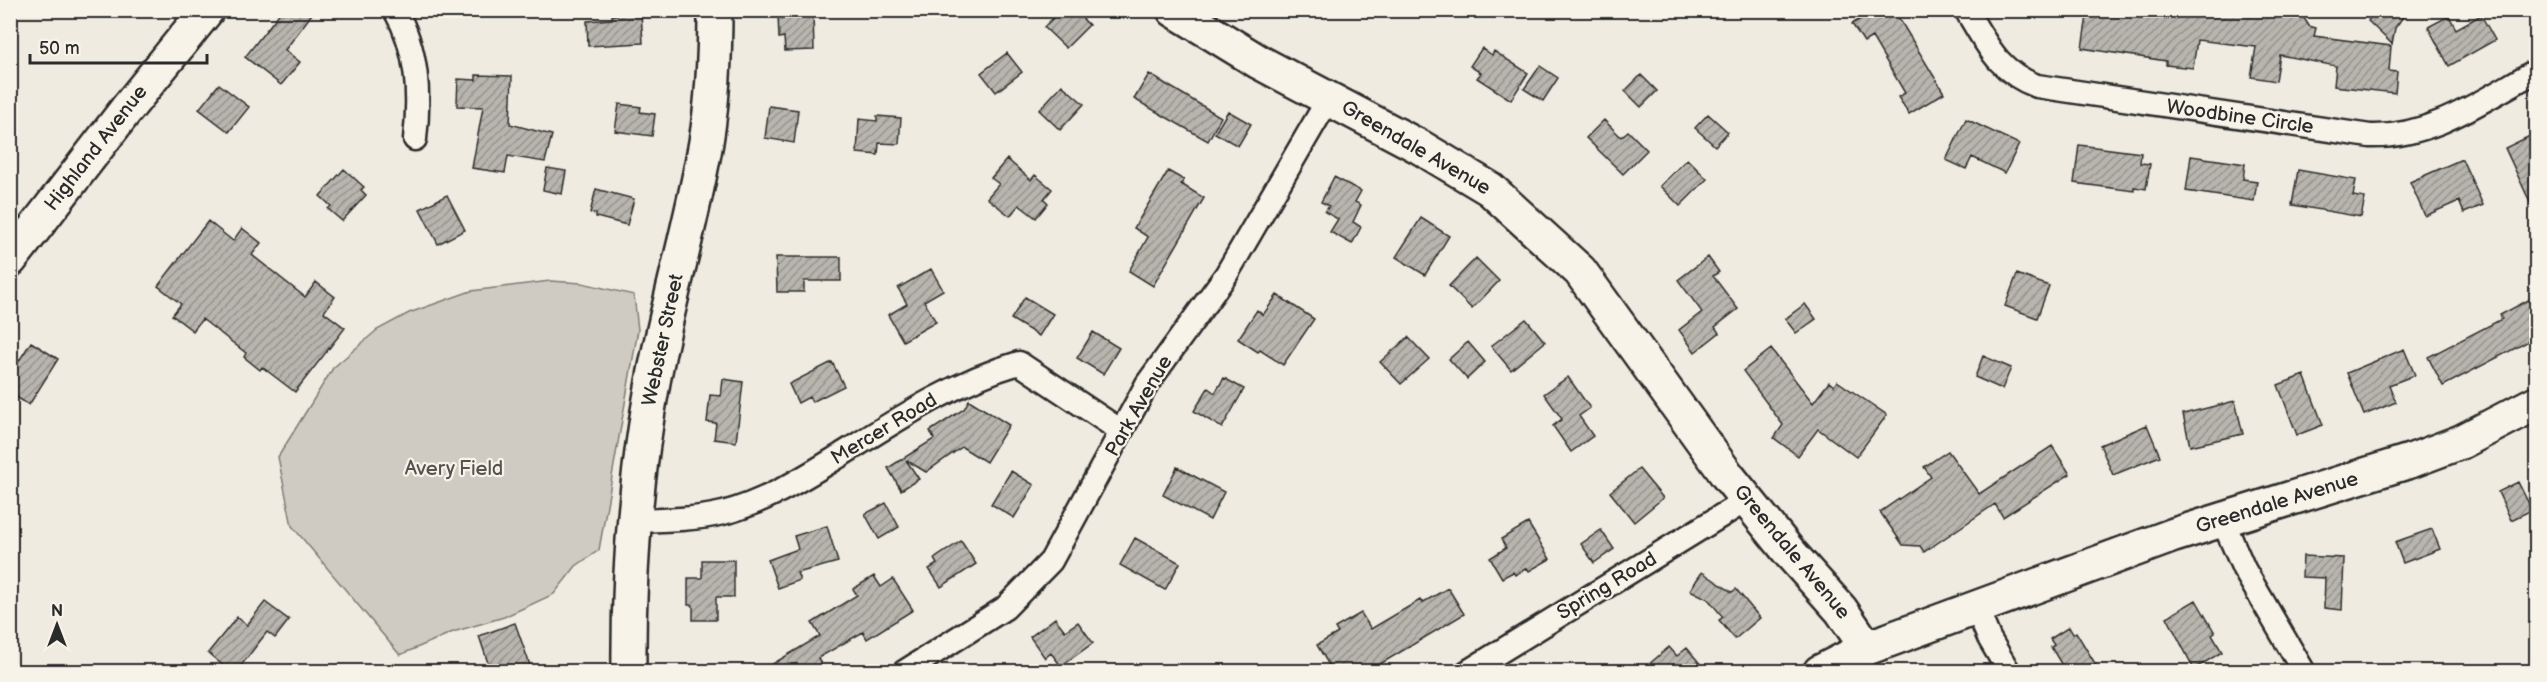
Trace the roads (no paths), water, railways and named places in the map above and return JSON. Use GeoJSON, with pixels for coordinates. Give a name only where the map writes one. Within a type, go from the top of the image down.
{"type":"FeatureCollection","features":[{"type":"Feature","properties":{"kind":"street","name":"Highland Avenue"},"geometry":{"type":"LineString","coordinates":[[10,260],[207,10]]}},
{"type":"Feature","properties":{"kind":"street"},"geometry":{"type":"LineString","coordinates":[[395,10],[408,39],[416,69],[418,99],[415,139]]}},
{"type":"Feature","properties":{"kind":"street","name":"Webster Street"},"geometry":{"type":"LineString","coordinates":[[629,672],[632,522],[653,381],[695,200],[706,140],[713,82],[715,10]]}},
{"type":"Feature","properties":{"kind":"street","name":"Greendale Avenue"},"geometry":{"type":"LineString","coordinates":[[1174,10],[1221,40],[1420,147],[1490,189],[1580,271],[1747,500],[1841,610],[1867,648],[2222,519],[2413,460],[2471,437],[2536,403]]}},
{"type":"Feature","properties":{"kind":"street","name":"Woodbine Circle"},"geometry":{"type":"LineString","coordinates":[[1966,10],[1999,63],[2015,76],[2037,86],[2370,136],[2397,136],[2437,124],[2536,71]]}},
{"type":"Feature","properties":{"kind":"street","name":"Park Avenue"},"geometry":{"type":"LineString","coordinates":[[904,672],[1005,608],[1051,561],[1147,384],[1226,275],[1329,98]]}},
{"type":"Feature","properties":{"kind":"street","name":"Mercer Road"},"geometry":{"type":"LineString","coordinates":[[632,522],[724,512],[789,487],[952,389],[987,373],[1019,363],[1121,431]]}},
{"type":"Feature","properties":{"kind":"street","name":"Spring Road"},"geometry":{"type":"LineString","coordinates":[[1467,672],[1747,500]]}},
{"type":"Feature","properties":{"kind":"street"},"geometry":{"type":"LineString","coordinates":[[2222,519],[2244,569],[2304,672]]}},
{"type":"Feature","properties":{"kind":"street"},"geometry":{"type":"LineString","coordinates":[[1976,607],[1989,638],[2009,672]]}},
{"type":"Feature","properties":{"kind":"street"},"geometry":{"type":"LineString","coordinates":[[1820,672],[1867,648]]}},
{"type":"Feature","properties":{"kind":"park label","name":"Avery Field"},"geometry":{"type":"Point","coordinates":[454,469]}}]}
